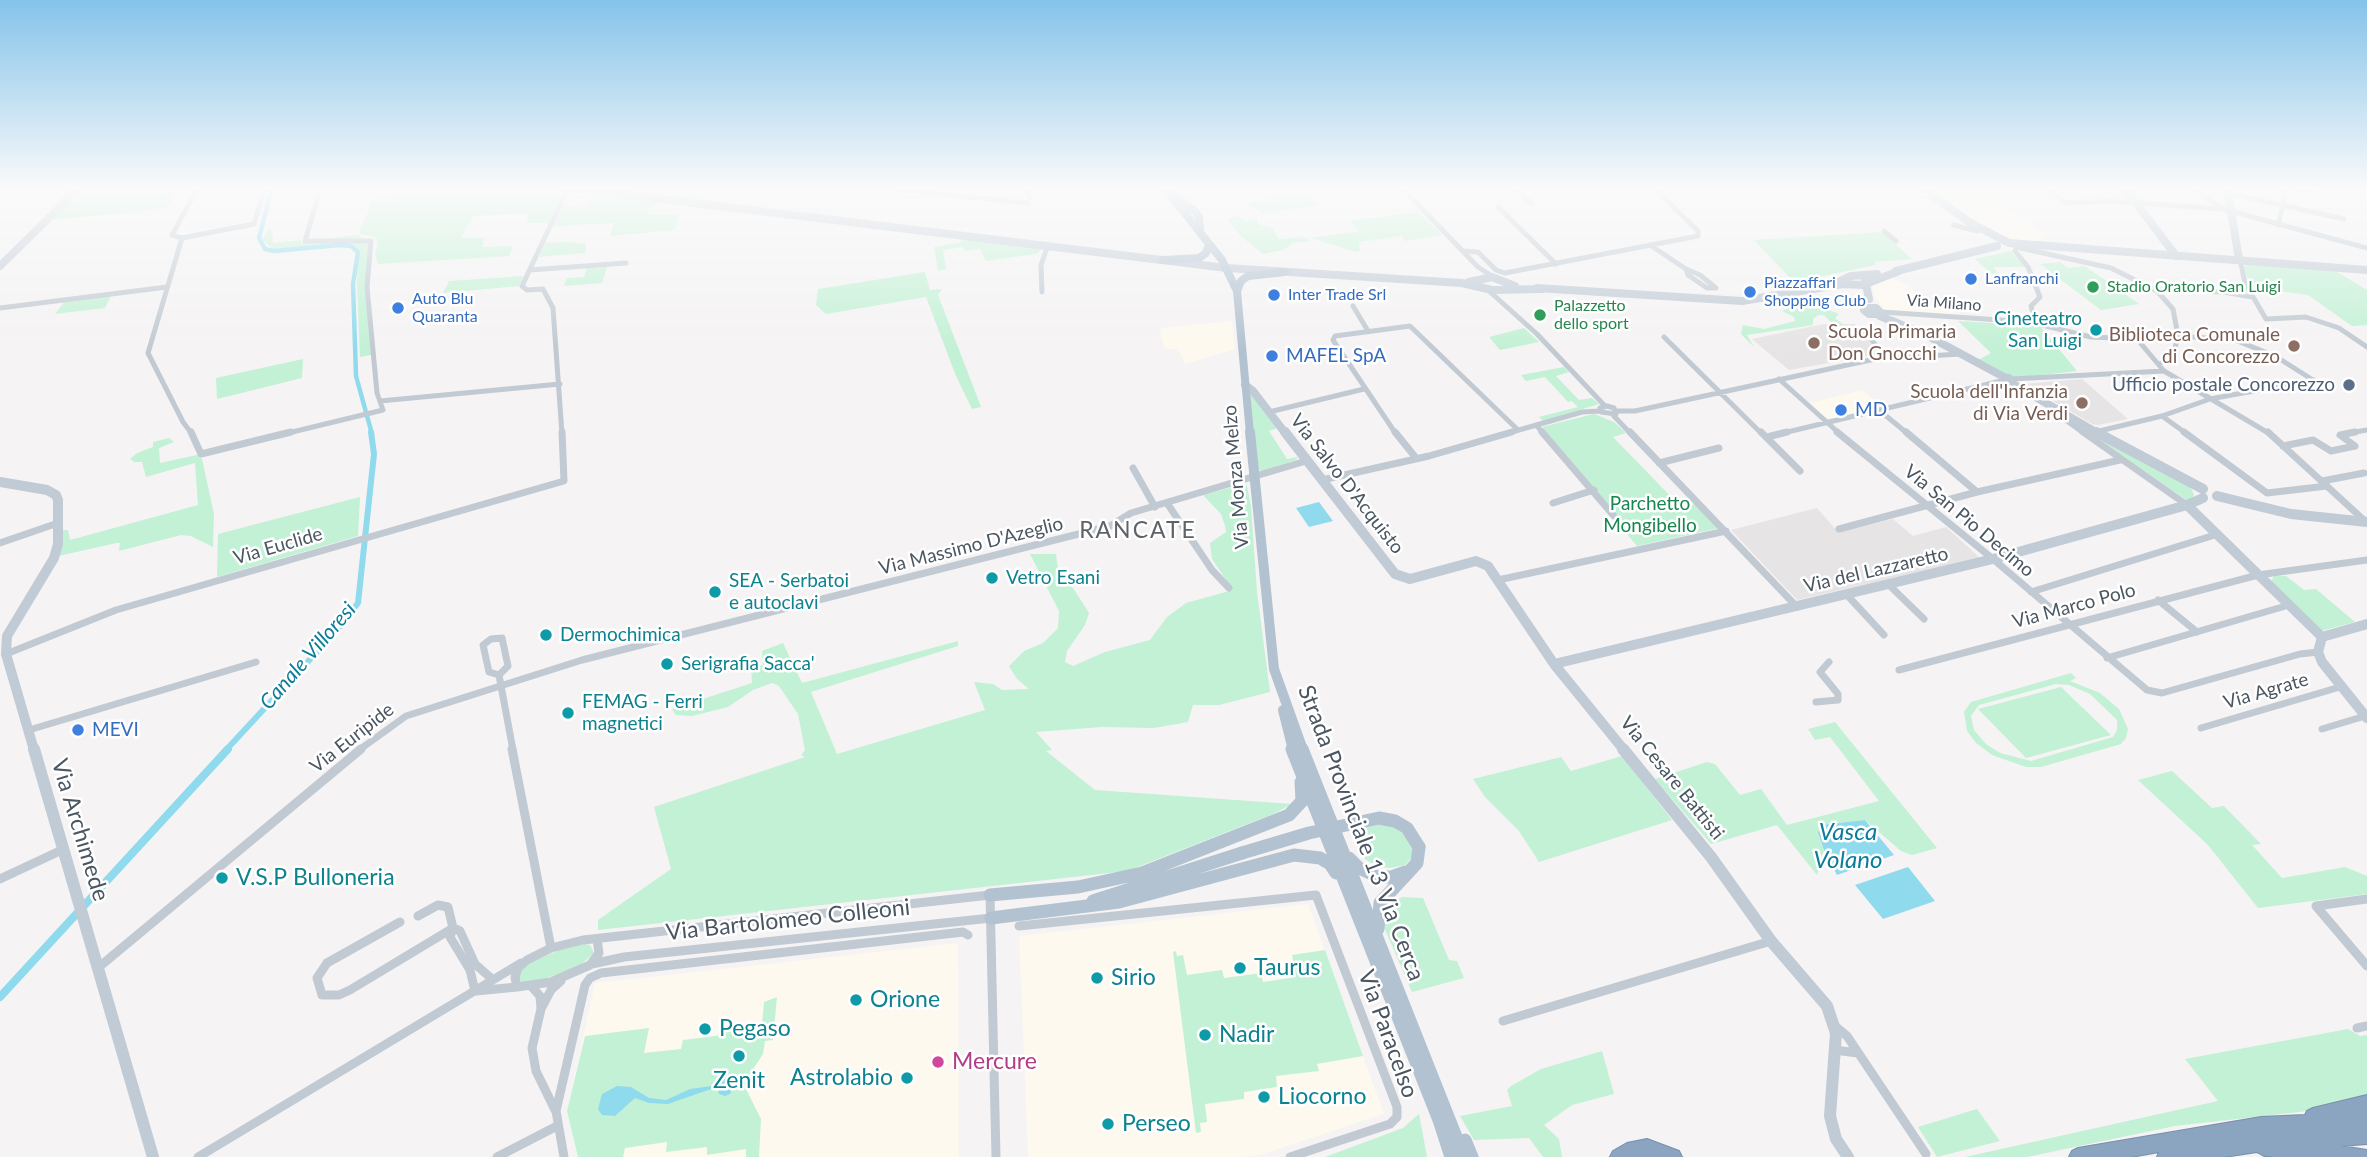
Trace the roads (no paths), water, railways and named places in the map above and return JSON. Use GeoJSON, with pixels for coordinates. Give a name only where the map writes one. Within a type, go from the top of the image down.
{"type":"FeatureCollection","features":[{"type":"Feature","properties":{"kind":"highway"},"geometry":{"type":"LineString","coordinates":[[2078,1157],[2261,1126],[2367,1104]]}},
{"type":"Feature","properties":{"kind":"highway"},"geometry":{"type":"LineString","coordinates":[[2261,1126],[2367,1120]]}},
{"type":"Feature","properties":{"kind":"highway"},"geometry":{"type":"LineString","coordinates":[[2166,1157],[2250,1144],[2367,1135]]}},
{"type":"Feature","properties":{"kind":"highway"},"geometry":{"type":"LineString","coordinates":[[2250,1144],[2281,1150],[2362,1157]]}},
{"type":"Feature","properties":{"kind":"highway"},"geometry":{"type":"LineString","coordinates":[[1619,1157],[1633,1149],[1647,1148],[1672,1157]]}},
{"type":"Feature","properties":{"kind":"main road"},"geometry":{"type":"LineString","coordinates":[[1163,260],[1199,258],[1206,253],[1207,241]]}},
{"type":"Feature","properties":{"kind":"main road","name":"Via Monza Melzo"},"geometry":{"type":"LineString","coordinates":[[1207,241],[1227,268],[1237,290],[1268,630],[1278,683]]}},
{"type":"Feature","properties":{"kind":"main road"},"geometry":{"type":"LineString","coordinates":[[1237,290],[1241,281],[1248,276],[1285,272]]}},
{"type":"Feature","properties":{"kind":"main road","name":"Strada Provinciale 13 Via Cerca"},"geometry":{"type":"LineString","coordinates":[[1278,683],[1288,735],[1451,1157]]}},
{"type":"Feature","properties":{"kind":"main road","name":"Strada Provinciale 13 Via Cerca"},"geometry":{"type":"LineString","coordinates":[[1278,683],[1464,1157]]}},
{"type":"Feature","properties":{"kind":"main road"},"geometry":{"type":"LineString","coordinates":[[990,895],[1078,887],[1136,875],[1293,813],[1300,807],[1303,794],[1288,735]]}},
{"type":"Feature","properties":{"kind":"main road"},"geometry":{"type":"LineString","coordinates":[[1070,908],[1309,833],[1380,818],[1395,821],[1408,828],[1419,847],[1419,858],[1414,867],[1380,903],[1377,917],[1380,946]]}},
{"type":"Feature","properties":{"kind":"main road"},"geometry":{"type":"LineString","coordinates":[[1339,841],[1354,864],[1375,876],[1396,877],[1414,867]]}},
{"type":"Feature","properties":{"kind":"main road"},"geometry":{"type":"LineString","coordinates":[[991,918],[1130,900],[1300,854],[1316,856],[1330,864],[1351,900]]}},
{"type":"Feature","properties":{"kind":"main road"},"geometry":{"type":"LineString","coordinates":[[1078,887],[1108,888],[1158,880]]}},
{"type":"Feature","properties":{"kind":"main road"},"geometry":{"type":"LineString","coordinates":[[1417,1065],[1444,1157]]}},
{"type":"Feature","properties":{"kind":"main road"},"geometry":{"type":"LineString","coordinates":[[1436,1085],[1472,1157]]}},
{"type":"Feature","properties":{"kind":"street"},"geometry":{"type":"LineString","coordinates":[[0,266],[25,241]]}},
{"type":"Feature","properties":{"kind":"street"},"geometry":{"type":"LineString","coordinates":[[181,241],[148,353],[183,422],[195,438],[201,454],[383,410],[376,380],[368,287],[371,241]]}},
{"type":"Feature","properties":{"kind":"street"},"geometry":{"type":"LineString","coordinates":[[380,401],[560,384],[556,367],[553,308],[547,292],[527,290],[522,286],[543,241]]}},
{"type":"Feature","properties":{"kind":"street"},"geometry":{"type":"LineString","coordinates":[[1006,241],[1227,268],[1462,284],[1483,283],[1499,289],[1542,289],[1735,301],[1788,294],[2006,246],[2040,246],[2367,270]]}},
{"type":"Feature","properties":{"kind":"street"},"geometry":{"type":"LineString","coordinates":[[1453,241],[1603,408],[1615,413],[1659,463],[1797,607]]}},
{"type":"Feature","properties":{"kind":"street"},"geometry":{"type":"LineString","coordinates":[[1533,241],[1556,264]]}},
{"type":"Feature","properties":{"kind":"street"},"geometry":{"type":"LineString","coordinates":[[1463,251],[1478,252],[1501,272],[1556,264],[1668,241]]}},
{"type":"Feature","properties":{"kind":"street"},"geometry":{"type":"LineString","coordinates":[[1997,241],[2006,246],[2111,268],[2155,290],[2173,309],[2178,336],[2175,348],[2164,362],[2159,364]]}},
{"type":"Feature","properties":{"kind":"street"},"geometry":{"type":"LineString","coordinates":[[1998,241],[2028,267],[2039,297],[2032,310],[2045,324]]}},
{"type":"Feature","properties":{"kind":"street"},"geometry":{"type":"LineString","coordinates":[[2162,241],[2172,256]]}},
{"type":"Feature","properties":{"kind":"street"},"geometry":{"type":"LineString","coordinates":[[2236,241],[2245,283],[2266,318],[2306,317],[2339,328],[2367,347]]}},
{"type":"Feature","properties":{"kind":"street"},"geometry":{"type":"LineString","coordinates":[[2340,241],[2367,248]]}},
{"type":"Feature","properties":{"kind":"street"},"geometry":{"type":"LineString","coordinates":[[1650,245],[1686,270],[1700,275],[1716,288],[1706,287],[1689,276],[1686,270]]}},
{"type":"Feature","properties":{"kind":"street"},"geometry":{"type":"LineString","coordinates":[[1042,292],[1041,265],[1048,246]]}},
{"type":"Feature","properties":{"kind":"street"},"geometry":{"type":"LineString","coordinates":[[530,270],[626,263]]}},
{"type":"Feature","properties":{"kind":"street"},"geometry":{"type":"LineString","coordinates":[[1478,267],[1483,283]]}},
{"type":"Feature","properties":{"kind":"street"},"geometry":{"type":"LineString","coordinates":[[1853,280],[1867,283],[1899,271]]}},
{"type":"Feature","properties":{"kind":"street"},"geometry":{"type":"LineString","coordinates":[[1853,280],[1868,302]]}},
{"type":"Feature","properties":{"kind":"street"},"geometry":{"type":"LineString","coordinates":[[1483,283],[1499,289]]}},
{"type":"Feature","properties":{"kind":"street"},"geometry":{"type":"LineString","coordinates":[[1867,283],[1866,313],[1879,312],[1921,332],[2064,415],[2186,481],[2201,492]]}},
{"type":"Feature","properties":{"kind":"street"},"geometry":{"type":"LineString","coordinates":[[0,308],[167,287]]}},
{"type":"Feature","properties":{"kind":"street"},"geometry":{"type":"LineString","coordinates":[[2155,290],[2224,292],[2252,297]]}},
{"type":"Feature","properties":{"kind":"street"},"geometry":{"type":"LineString","coordinates":[[1353,306],[1368,331]]}},
{"type":"Feature","properties":{"kind":"street","name":"Via Milano"},"geometry":{"type":"LineString","coordinates":[[1879,312],[2045,324],[2091,337],[2137,339],[2164,371]]}},
{"type":"Feature","properties":{"kind":"street"},"geometry":{"type":"LineString","coordinates":[[1416,458],[1364,389],[1334,337],[1411,326],[1518,430]]}},
{"type":"Feature","properties":{"kind":"street"},"geometry":{"type":"LineString","coordinates":[[1866,333],[1886,358]]}},
{"type":"Feature","properties":{"kind":"street"},"geometry":{"type":"LineString","coordinates":[[2095,432],[2162,416],[2210,399],[2314,380],[2277,357],[2235,340],[2178,336]]}},
{"type":"Feature","properties":{"kind":"street"},"geometry":{"type":"LineString","coordinates":[[1664,337],[1800,471]]}},
{"type":"Feature","properties":{"kind":"street"},"geometry":{"type":"LineString","coordinates":[[1615,413],[1886,358],[1961,354]]}},
{"type":"Feature","properties":{"kind":"street"},"geometry":{"type":"LineString","coordinates":[[1767,437],[2007,380],[2164,371],[2260,428],[2367,522]]}},
{"type":"Feature","properties":{"kind":"street","name":"Via San Pio Decimo"},"geometry":{"type":"LineString","coordinates":[[1779,379],[1826,423],[1993,559],[2140,686],[2162,693],[2300,654],[2318,652]]}},
{"type":"Feature","properties":{"kind":"street","name":"Via Euclide"},"geometry":{"type":"LineString","coordinates":[[6,654],[116,610],[564,481],[560,384]]}},
{"type":"Feature","properties":{"kind":"street","name":"Via Salvo D'Acquisto"},"geometry":{"type":"LineString","coordinates":[[1245,385],[1253,391],[1399,577],[1410,579],[1473,562]]}},
{"type":"Feature","properties":{"kind":"street"},"geometry":{"type":"LineString","coordinates":[[1269,412],[1364,389]]}},
{"type":"Feature","properties":{"kind":"street"},"geometry":{"type":"LineString","coordinates":[[1322,480],[1603,408]]}},
{"type":"Feature","properties":{"kind":"street"},"geometry":{"type":"LineString","coordinates":[[1879,411],[1977,492]]}},
{"type":"Feature","properties":{"kind":"street"},"geometry":{"type":"LineString","coordinates":[[2064,415],[2094,426],[2113,426]]}},
{"type":"Feature","properties":{"kind":"street"},"geometry":{"type":"LineString","coordinates":[[2064,415],[2120,460],[2187,505],[2322,637],[2367,624]]}},
{"type":"Feature","properties":{"kind":"street"},"geometry":{"type":"LineString","coordinates":[[2162,416],[2267,493],[2364,473]]}},
{"type":"Feature","properties":{"kind":"street"},"geometry":{"type":"LineString","coordinates":[[1536,425],[1615,516]]}},
{"type":"Feature","properties":{"kind":"street"},"geometry":{"type":"LineString","coordinates":[[2283,446],[2313,440],[2331,452],[2355,446],[2340,435],[2367,430]]}},
{"type":"Feature","properties":{"kind":"street"},"geometry":{"type":"LineString","coordinates":[[1659,463],[1719,448]]}},
{"type":"Feature","properties":{"kind":"street"},"geometry":{"type":"LineString","coordinates":[[1839,529],[1977,492],[2120,460]]}},
{"type":"Feature","properties":{"kind":"street","name":"Via Massimo D'Azeglio"},"geometry":{"type":"LineString","coordinates":[[761,616],[1114,525],[1131,513],[1306,461]]}},
{"type":"Feature","properties":{"kind":"street"},"geometry":{"type":"LineString","coordinates":[[1133,468],[1155,507]]}},
{"type":"Feature","properties":{"kind":"street"},"geometry":{"type":"LineString","coordinates":[[0,482],[54,493],[58,500],[58,544],[54,558],[7,636],[6,654]]}},
{"type":"Feature","properties":{"kind":"street"},"geometry":{"type":"LineString","coordinates":[[1553,503],[1594,490]]}},
{"type":"Feature","properties":{"kind":"street","name":"Via del Lazzaretto"},"geometry":{"type":"LineString","coordinates":[[1554,664],[1993,559],[2187,505],[2201,492],[2212,500],[2217,496],[2291,514],[2367,522]]}},
{"type":"Feature","properties":{"kind":"street"},"geometry":{"type":"LineString","coordinates":[[1167,503],[1212,570],[1229,588]]}},
{"type":"Feature","properties":{"kind":"street"},"geometry":{"type":"LineString","coordinates":[[0,543],[58,523]]}},
{"type":"Feature","properties":{"kind":"street"},"geometry":{"type":"LineString","coordinates":[[1498,580],[1726,531]]}},
{"type":"Feature","properties":{"kind":"street"},"geometry":{"type":"LineString","coordinates":[[2031,592],[2218,534]]}},
{"type":"Feature","properties":{"kind":"street","name":"Via Marco Polo"},"geometry":{"type":"LineString","coordinates":[[1899,670],[2258,575],[2367,560]]}},
{"type":"Feature","properties":{"kind":"street","name":"Via Cesare Battisti"},"geometry":{"type":"LineString","coordinates":[[1473,562],[1484,563],[1498,580],[1554,664],[1712,857],[1772,941],[1821,998],[1835,1026],[1847,1036],[1926,1154]]}},
{"type":"Feature","properties":{"kind":"street"},"geometry":{"type":"LineString","coordinates":[[1889,584],[1924,619]]}},
{"type":"Feature","properties":{"kind":"street"},"geometry":{"type":"LineString","coordinates":[[1847,595],[1884,635]]}},
{"type":"Feature","properties":{"kind":"street"},"geometry":{"type":"LineString","coordinates":[[2158,600],[2197,632]]}},
{"type":"Feature","properties":{"kind":"street"},"geometry":{"type":"LineString","coordinates":[[2107,658],[2289,604]]}},
{"type":"Feature","properties":{"kind":"street","name":"Via Euripide"},"geometry":{"type":"LineString","coordinates":[[99,967],[385,729],[406,716],[582,660],[761,616]]}},
{"type":"Feature","properties":{"kind":"street","name":"Via Agrate"},"geometry":{"type":"LineString","coordinates":[[2322,637],[2318,652],[2323,665],[2366,717],[2322,729]]}},
{"type":"Feature","properties":{"kind":"street"},"geometry":{"type":"LineString","coordinates":[[502,638],[508,666],[499,675],[489,672],[483,645],[491,639],[502,638]]}},
{"type":"Feature","properties":{"kind":"street","name":"Via Archimede"},"geometry":{"type":"LineString","coordinates":[[6,654],[153,1157]]}},
{"type":"Feature","properties":{"kind":"street"},"geometry":{"type":"LineString","coordinates":[[29,730],[256,662]]}},
{"type":"Feature","properties":{"kind":"street"},"geometry":{"type":"LineString","coordinates":[[1816,702],[1838,700],[1838,694],[1820,672],[1829,662]]}},
{"type":"Feature","properties":{"kind":"street"},"geometry":{"type":"LineString","coordinates":[[499,675],[551,948]]}},
{"type":"Feature","properties":{"kind":"street","name":"Via Agrate"},"geometry":{"type":"LineString","coordinates":[[2201,728],[2340,687]]}},
{"type":"Feature","properties":{"kind":"street"},"geometry":{"type":"LineString","coordinates":[[0,878],[64,849]]}},
{"type":"Feature","properties":{"kind":"street"},"geometry":{"type":"LineString","coordinates":[[990,895],[996,1157]]}},
{"type":"Feature","properties":{"kind":"street","name":"Via Bartolomeo Colleoni"},"geometry":{"type":"LineString","coordinates":[[198,1157],[492,979],[551,948],[597,939],[990,895]]}},
{"type":"Feature","properties":{"kind":"street","name":"Via Paracelso"},"geometry":{"type":"LineString","coordinates":[[1019,926],[1316,895],[1397,1107],[1397,1117],[1390,1124],[1290,1157]]}},
{"type":"Feature","properties":{"kind":"street"},"geometry":{"type":"LineString","coordinates":[[2367,899],[2316,906],[2367,966]]}},
{"type":"Feature","properties":{"kind":"street"},"geometry":{"type":"LineString","coordinates":[[418,916],[438,905],[448,907],[453,928],[450,937],[470,970],[475,991]]}},
{"type":"Feature","properties":{"kind":"street","name":"Via Bartolomeo Colleoni"},"geometry":{"type":"LineString","coordinates":[[475,991],[530,986],[565,977],[590,965],[624,957],[991,918]]}},
{"type":"Feature","properties":{"kind":"street"},"geometry":{"type":"LineString","coordinates":[[400,922],[327,963],[317,978],[322,995],[339,995],[350,990],[453,928]]}},
{"type":"Feature","properties":{"kind":"street"},"geometry":{"type":"LineString","coordinates":[[453,928],[460,931],[475,964],[492,979]]}},
{"type":"Feature","properties":{"kind":"street","name":"Via Bartolomeo Colleoni"},"geometry":{"type":"LineString","coordinates":[[556,1111],[585,985],[590,978],[601,973],[963,932],[968,935]]}},
{"type":"Feature","properties":{"kind":"street"},"geometry":{"type":"LineString","coordinates":[[590,965],[599,953],[597,939]]}},
{"type":"Feature","properties":{"kind":"street"},"geometry":{"type":"LineString","coordinates":[[1503,1021],[1772,941]]}},
{"type":"Feature","properties":{"kind":"street"},"geometry":{"type":"LineString","coordinates":[[517,987],[517,968],[527,960]]}},
{"type":"Feature","properties":{"kind":"street","name":"Via Bartolomeo Colleoni"},"geometry":{"type":"LineString","coordinates":[[541,1009],[551,990],[565,977]]}},
{"type":"Feature","properties":{"kind":"street"},"geometry":{"type":"LineString","coordinates":[[530,986],[540,996],[541,1009],[531,1048],[533,1061],[556,1111],[564,1157]]}},
{"type":"Feature","properties":{"kind":"street"},"geometry":{"type":"LineString","coordinates":[[1835,1026],[1830,1116],[1836,1139],[1848,1157]]}},
{"type":"Feature","properties":{"kind":"street"},"geometry":{"type":"LineString","coordinates":[[1834,1050],[1858,1053]]}},
{"type":"Feature","properties":{"kind":"street"},"geometry":{"type":"LineString","coordinates":[[497,1157],[557,1126]]}},
{"type":"Feature","properties":{"kind":"water"},"geometry":{"type":"Polygon","coordinates":[[[1319,502],[1333,521],[1309,527],[1296,508],[1319,502]]]}},
{"type":"Feature","properties":{"kind":"water","name":"Vasca Volano"},"geometry":{"type":"Polygon","coordinates":[[[1865,820],[1894,855],[1837,875],[1818,833],[1821,825],[1865,820]]]}},
{"type":"Feature","properties":{"kind":"water","name":"Vasca Volano"},"geometry":{"type":"Polygon","coordinates":[[[1908,867],[1935,901],[1883,919],[1855,885],[1908,867]]]}},
{"type":"Feature","properties":{"kind":"water"},"geometry":{"type":"Polygon","coordinates":[[[726,1077],[732,1079],[734,1084],[730,1094],[725,1096],[719,1094],[718,1090],[711,1089],[668,1104],[649,1103],[635,1098],[615,1116],[602,1115],[598,1109],[602,1094],[617,1086],[631,1087],[649,1098],[666,1100],[690,1089],[719,1085],[726,1077]]]}},
{"type":"Feature","properties":{"kind":"waterway","name":"Canale Villoresi"},"geometry":{"type":"LineString","coordinates":[[261,241],[265,249],[274,251],[340,245],[351,246],[358,252],[353,284],[356,376],[372,434]]}},
{"type":"Feature","properties":{"kind":"waterway","name":"Canale Villoresi"},"geometry":{"type":"LineString","coordinates":[[226,750],[338,629],[358,603],[374,454],[371,432]]}},
{"type":"Feature","properties":{"kind":"waterway","name":"Canale Villoresi"},"geometry":{"type":"LineString","coordinates":[[0,997],[228,749]]}},
{"type":"Feature","properties":{"kind":"place","name":"Lanfranchi"},"geometry":{"type":"Point","coordinates":[1971,279]}},
{"type":"Feature","properties":{"kind":"place","name":"Stadio Oratorio San Luigi"},"geometry":{"type":"Point","coordinates":[2093,287]}},
{"type":"Feature","properties":{"kind":"place","name":"Piazzaffari Shopping Club"},"geometry":{"type":"Point","coordinates":[1750,292]}},
{"type":"Feature","properties":{"kind":"place","name":"Inter Trade Srl"},"geometry":{"type":"Point","coordinates":[1274,295]}},
{"type":"Feature","properties":{"kind":"place","name":"Auto Blu Quaranta"},"geometry":{"type":"Point","coordinates":[398,308]}},
{"type":"Feature","properties":{"kind":"place","name":"Palazzetto dello sport"},"geometry":{"type":"Point","coordinates":[1540,315]}},
{"type":"Feature","properties":{"kind":"place","name":"Cineteatro San Luigi"},"geometry":{"type":"Point","coordinates":[2096,330]}},
{"type":"Feature","properties":{"kind":"place","name":"Scuola Primaria Don Gnocchi"},"geometry":{"type":"Point","coordinates":[1814,343]}},
{"type":"Feature","properties":{"kind":"place","name":"Biblioteca Comunale di Concorezzo"},"geometry":{"type":"Point","coordinates":[2294,346]}},
{"type":"Feature","properties":{"kind":"place","name":"MAFEL SpA"},"geometry":{"type":"Point","coordinates":[1272,356]}},
{"type":"Feature","properties":{"kind":"place","name":"Ufficio postale Concorezzo"},"geometry":{"type":"Point","coordinates":[2349,385]}},
{"type":"Feature","properties":{"kind":"place","name":"Scuola dell'Infanzia di Via Verdi"},"geometry":{"type":"Point","coordinates":[2082,403]}},
{"type":"Feature","properties":{"kind":"place","name":"MD"},"geometry":{"type":"Point","coordinates":[1841,410]}},
{"type":"Feature","properties":{"kind":"place","name":"Vetro Esani"},"geometry":{"type":"Point","coordinates":[992,578]}},
{"type":"Feature","properties":{"kind":"place","name":"SEA - Serbatoi e autoclavi"},"geometry":{"type":"Point","coordinates":[715,592]}},
{"type":"Feature","properties":{"kind":"place","name":"Dermochimica"},"geometry":{"type":"Point","coordinates":[546,635]}},
{"type":"Feature","properties":{"kind":"place","name":"Serigrafia Sacca'"},"geometry":{"type":"Point","coordinates":[667,664]}},
{"type":"Feature","properties":{"kind":"place","name":"FEMAG - Ferri magnetici"},"geometry":{"type":"Point","coordinates":[568,713]}},
{"type":"Feature","properties":{"kind":"place","name":"MEVI"},"geometry":{"type":"Point","coordinates":[78,730]}},
{"type":"Feature","properties":{"kind":"place","name":"V.S.P Bulloneria"},"geometry":{"type":"Point","coordinates":[222,878]}},
{"type":"Feature","properties":{"kind":"place","name":"Taurus"},"geometry":{"type":"Point","coordinates":[1240,968]}},
{"type":"Feature","properties":{"kind":"place","name":"Sirio"},"geometry":{"type":"Point","coordinates":[1097,978]}},
{"type":"Feature","properties":{"kind":"place","name":"Orione"},"geometry":{"type":"Point","coordinates":[856,1000]}},
{"type":"Feature","properties":{"kind":"place","name":"Pegaso"},"geometry":{"type":"Point","coordinates":[705,1029]}},
{"type":"Feature","properties":{"kind":"place","name":"Nadir"},"geometry":{"type":"Point","coordinates":[1205,1035]}},
{"type":"Feature","properties":{"kind":"place","name":"Zenit"},"geometry":{"type":"Point","coordinates":[739,1056]}},
{"type":"Feature","properties":{"kind":"place","name":"Mercure"},"geometry":{"type":"Point","coordinates":[938,1062]}},
{"type":"Feature","properties":{"kind":"place","name":"Astrolabio"},"geometry":{"type":"Point","coordinates":[907,1078]}},
{"type":"Feature","properties":{"kind":"place","name":"Liocorno"},"geometry":{"type":"Point","coordinates":[1264,1097]}},
{"type":"Feature","properties":{"kind":"place","name":"Perseo"},"geometry":{"type":"Point","coordinates":[1108,1124]}},
{"type":"Feature","properties":{"kind":"district","name":"RANCATE"},"geometry":{"type":"Point","coordinates":[1138,531]}},
{"type":"Feature","properties":{"kind":"park label","name":"Parchetto Mongibello"},"geometry":{"type":"Point","coordinates":[1650,515]}}]}
